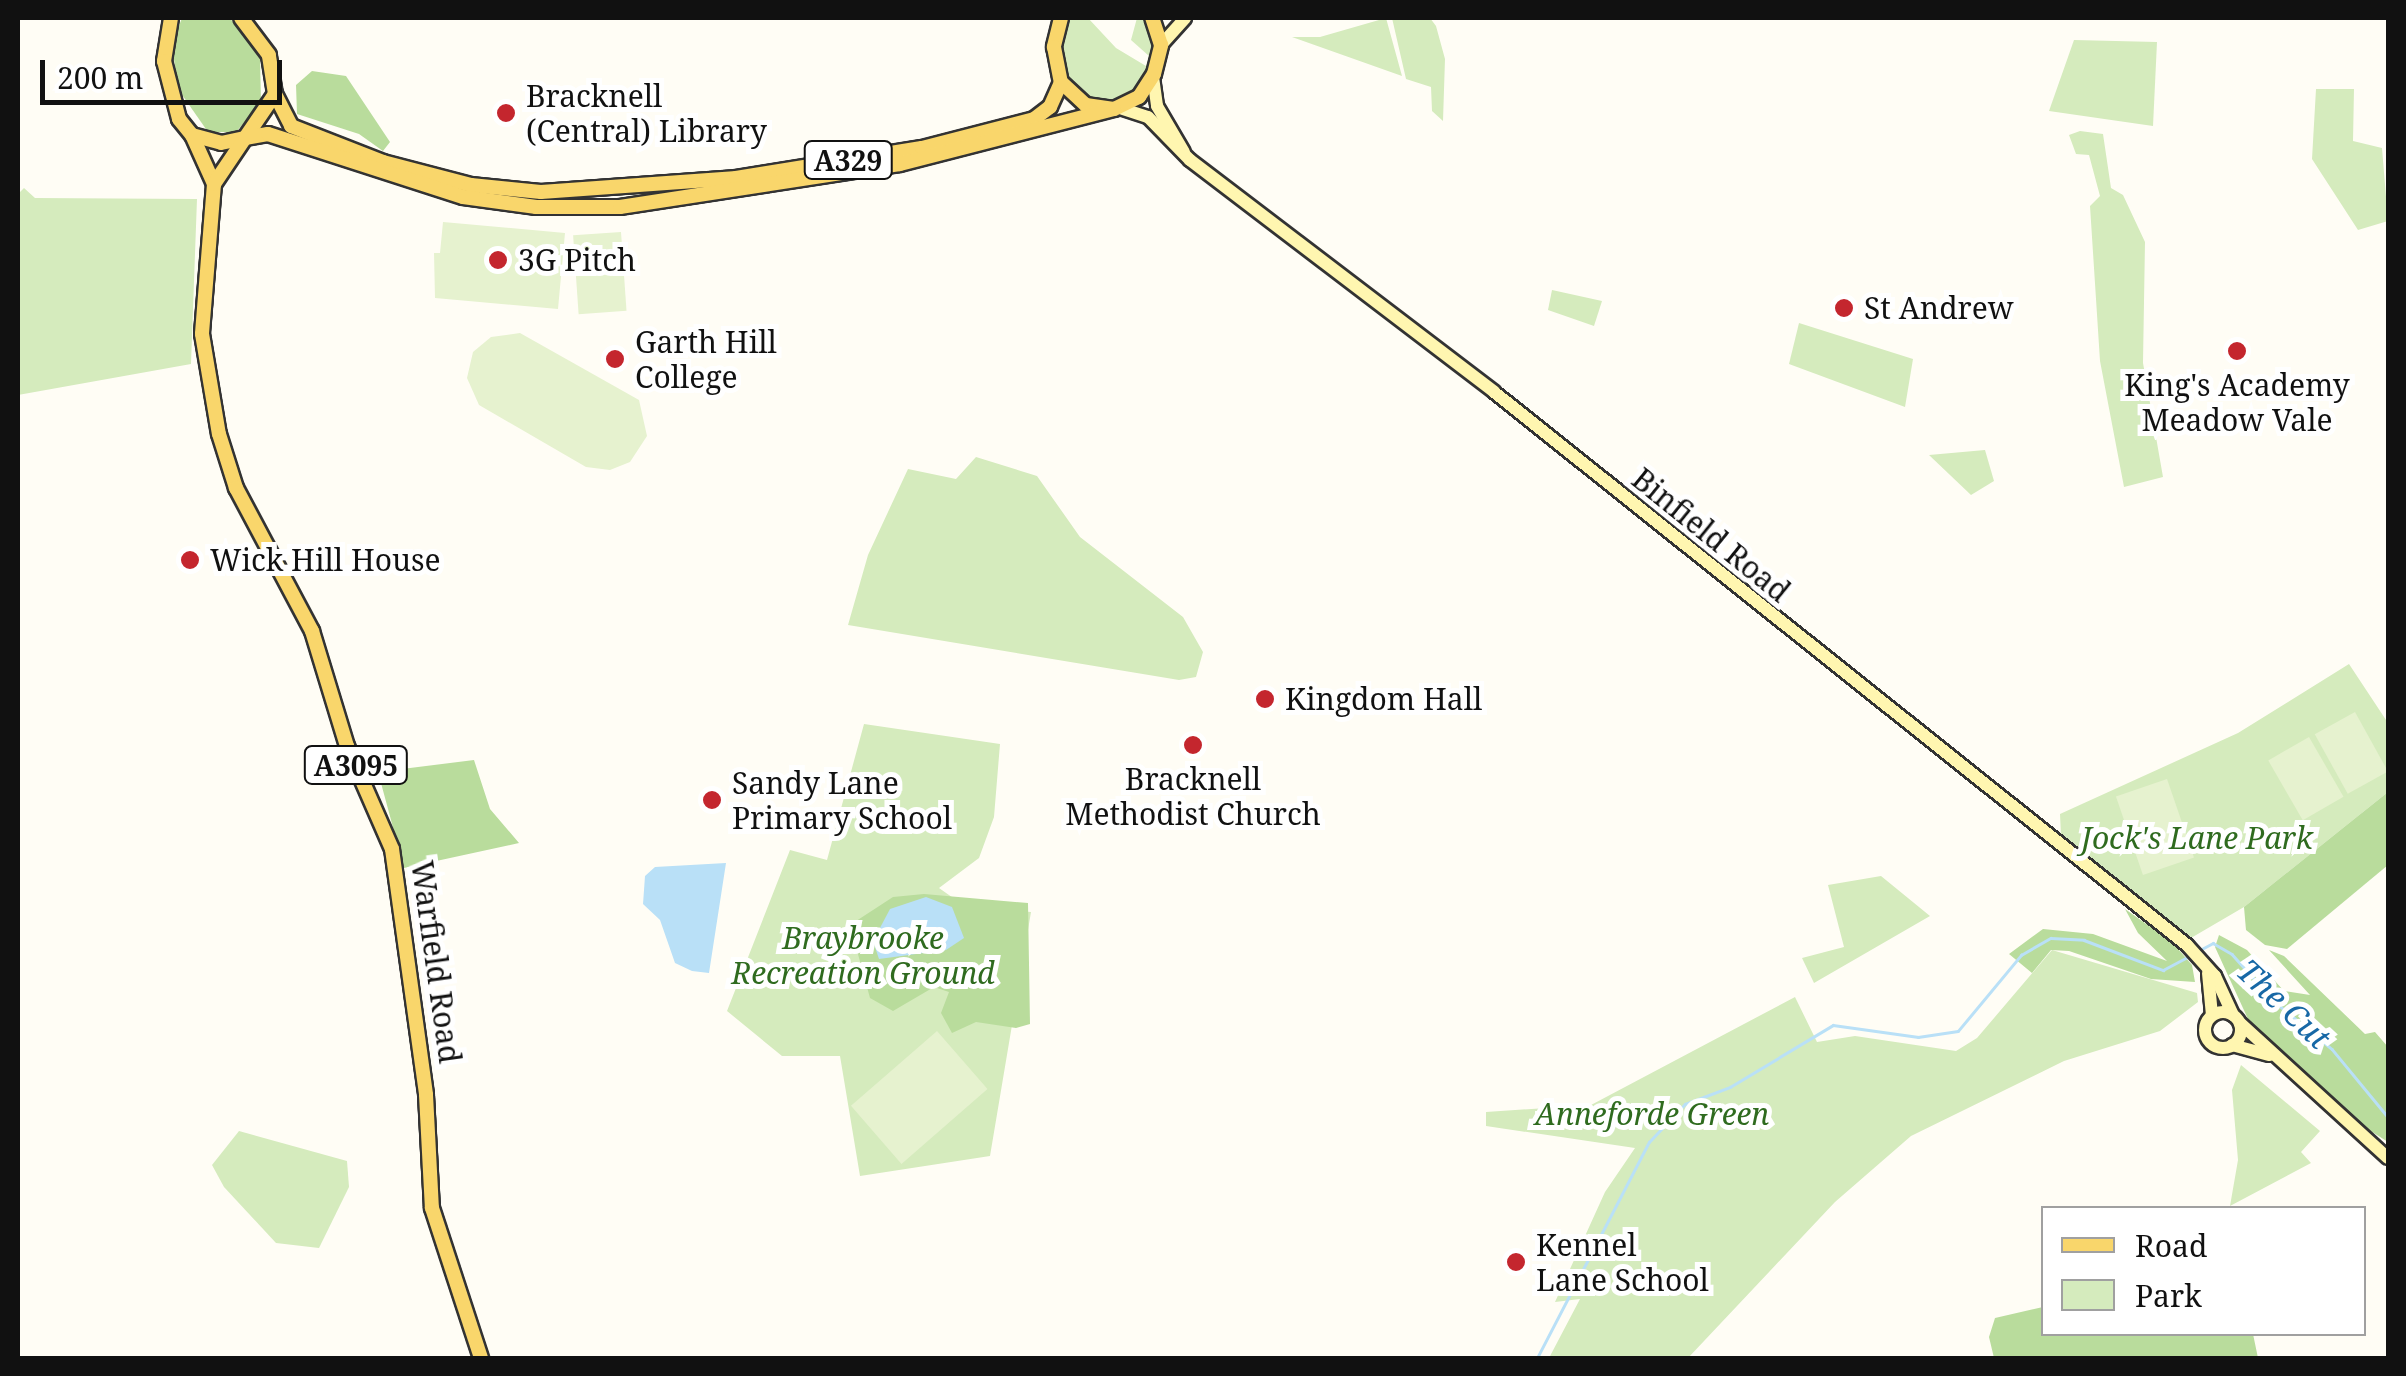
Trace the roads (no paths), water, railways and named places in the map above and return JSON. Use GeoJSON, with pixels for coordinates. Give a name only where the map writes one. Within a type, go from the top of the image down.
{"type":"FeatureCollection","features":[{"type":"Feature","properties":{"kind":"main road"},"geometry":{"type":"LineString","coordinates":[[1061,18],[1054,46],[1061,82],[1086,105],[1117,108],[1160,121]]}},
{"type":"Feature","properties":{"kind":"main road"},"geometry":{"type":"LineString","coordinates":[[1152,18],[1160,46],[1153,77]]}},
{"type":"Feature","properties":{"kind":"main road"},"geometry":{"type":"LineString","coordinates":[[1160,46],[1185,18]]}},
{"type":"Feature","properties":{"kind":"main road","name":"A329"},"geometry":{"type":"LineString","coordinates":[[247,20],[269,54],[275,94],[291,126],[383,162],[471,186],[541,192],[750,176],[922,148],[1034,120],[1050,106],[1061,82]]}},
{"type":"Feature","properties":{"kind":"main road","name":"Warfield Road"},"geometry":{"type":"LineString","coordinates":[[166,22],[166,77],[214,184],[202,334],[219,434],[236,488],[312,631],[347,746],[392,849],[426,1095],[432,1208],[481,1358]]}},
{"type":"Feature","properties":{"kind":"main road","name":"A329"},"geometry":{"type":"LineString","coordinates":[[192,135],[221,144],[283,136],[463,197],[600,208],[900,164],[1117,108],[1139,97],[1153,77]]}},
{"type":"Feature","properties":{"kind":"main road","name":"Binfield Road"},"geometry":{"type":"LineString","coordinates":[[1153,77],[1160,121],[1184,152],[2187,945],[2203,961],[2236,1019],[2388,1158]]}},
{"type":"Feature","properties":{"kind":"main road","name":"Warfield Road"},"geometry":{"type":"LineString","coordinates":[[214,184],[275,94]]}},
{"type":"Feature","properties":{"kind":"main road"},"geometry":{"type":"LineString","coordinates":[[2203,961],[2212,1016],[2205,1030],[2209,1041],[2232,1046],[2236,1019],[2212,1016]]}},
{"type":"Feature","properties":{"kind":"main road","name":"Binfield Road"},"geometry":{"type":"LineString","coordinates":[[2232,1046],[2277,1058]]}},
{"type":"Feature","properties":{"kind":"water"},"geometry":{"type":"Polygon","coordinates":[[[726,863],[709,973],[692,971],[675,963],[660,920],[643,904],[645,876],[655,867],[726,863]]]}},
{"type":"Feature","properties":{"kind":"water"},"geometry":{"type":"Polygon","coordinates":[[[926,897],[952,907],[964,938],[946,950],[879,959],[873,941],[890,909],[926,897]]]}},
{"type":"Feature","properties":{"kind":"waterway","name":"The Cut"},"geometry":{"type":"LineString","coordinates":[[1537,1358],[1649,1142],[1685,1104],[1730,1087],[1833,1025],[1918,1037],[1958,1031],[2021,955],[2051,938],[2084,940],[2163,970],[2191,955]]}},
{"type":"Feature","properties":{"kind":"waterway","name":"The Cut"},"geometry":{"type":"LineString","coordinates":[[2198,951],[2213,943],[2232,954],[2275,1002],[2332,1049],[2388,1117]]}},
{"type":"Feature","properties":{"kind":"place","name":"Bracknell (Central) Library"},"geometry":{"type":"Point","coordinates":[506,113]}},
{"type":"Feature","properties":{"kind":"place","name":"3G Pitch"},"geometry":{"type":"Point","coordinates":[498,260]}},
{"type":"Feature","properties":{"kind":"place","name":"St Andrew"},"geometry":{"type":"Point","coordinates":[1844,308]}},
{"type":"Feature","properties":{"kind":"place","name":"King's Academy Meadow Vale"},"geometry":{"type":"Point","coordinates":[2237,351]}},
{"type":"Feature","properties":{"kind":"place","name":"Garth Hill College"},"geometry":{"type":"Point","coordinates":[615,359]}},
{"type":"Feature","properties":{"kind":"place","name":"Wick Hill House"},"geometry":{"type":"Point","coordinates":[190,560]}},
{"type":"Feature","properties":{"kind":"place","name":"Kingdom Hall"},"geometry":{"type":"Point","coordinates":[1265,699]}},
{"type":"Feature","properties":{"kind":"place","name":"Bracknell Methodist Church"},"geometry":{"type":"Point","coordinates":[1193,745]}},
{"type":"Feature","properties":{"kind":"place","name":"Sandy Lane Primary School"},"geometry":{"type":"Point","coordinates":[712,800]}},
{"type":"Feature","properties":{"kind":"place","name":"Kennel Lane School"},"geometry":{"type":"Point","coordinates":[1516,1262]}},
{"type":"Feature","properties":{"kind":"park label","name":"Jock's Lane Park"},"geometry":{"type":"Point","coordinates":[2197,838]}},
{"type":"Feature","properties":{"kind":"park label","name":"Braybrooke Recreation Ground"},"geometry":{"type":"Point","coordinates":[863,955]}},
{"type":"Feature","properties":{"kind":"park label","name":"Anneforde Green"},"geometry":{"type":"Point","coordinates":[1652,1114]}}]}
